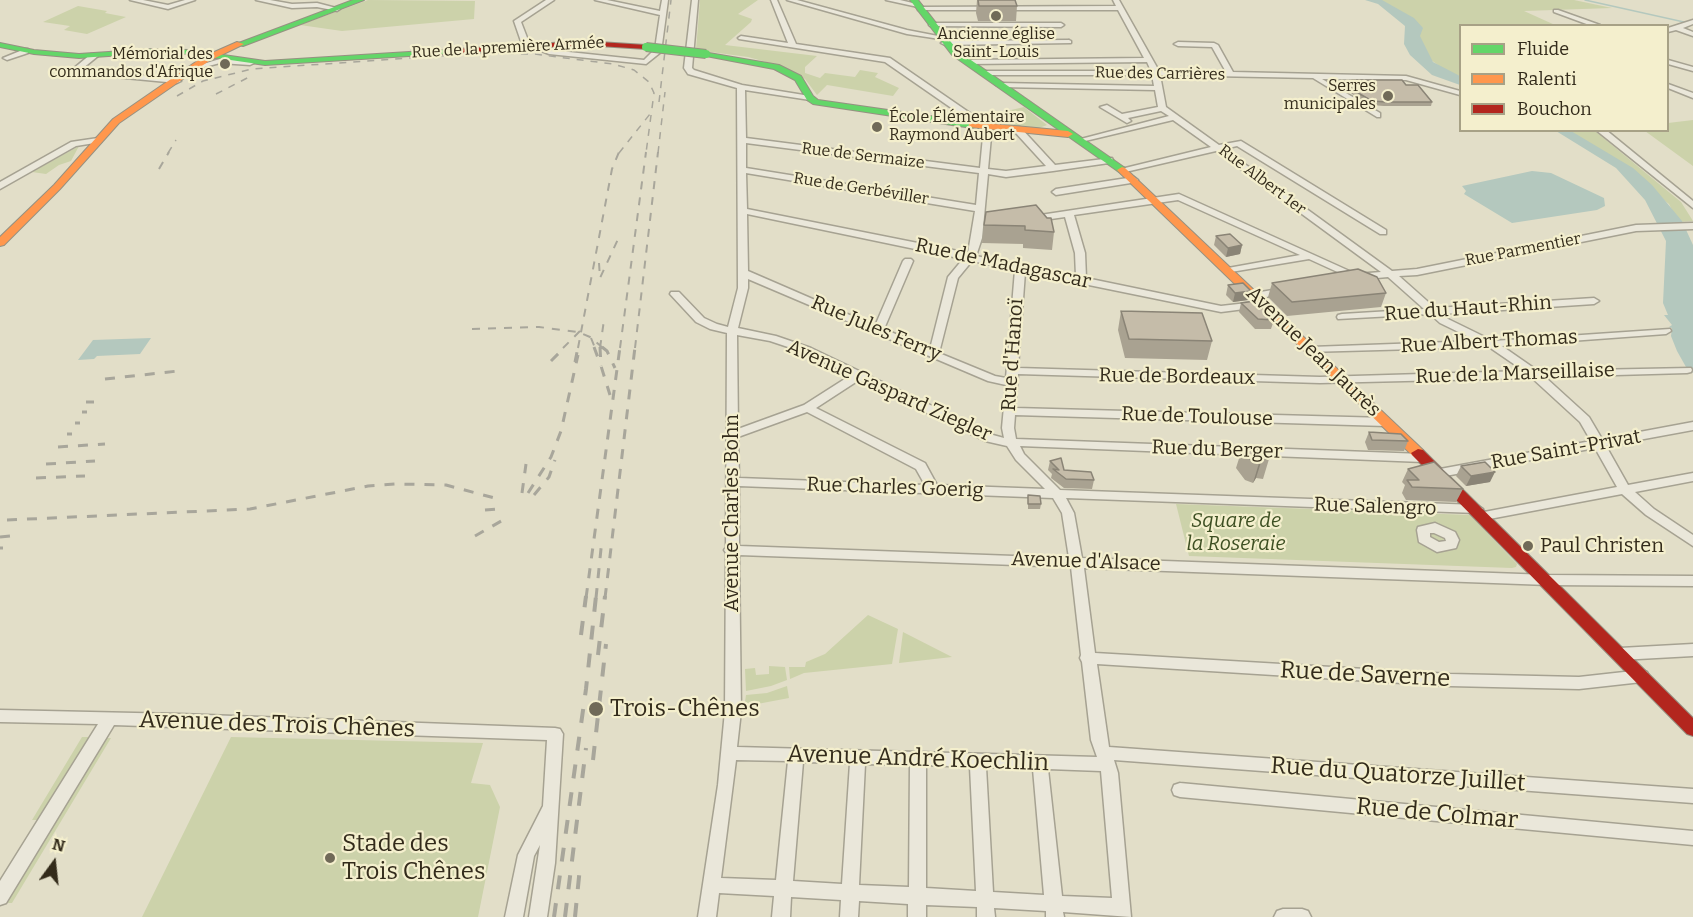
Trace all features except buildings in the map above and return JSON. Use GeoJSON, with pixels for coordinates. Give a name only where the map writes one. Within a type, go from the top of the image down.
{"type":"FeatureCollection","features":[{"type":"Feature","properties":{"kind":"main road"},"geometry":{"type":"LineString","coordinates":[[2,240],[57,187],[98,140],[125,114],[215,54],[360,0]]}},
{"type":"Feature","properties":{"kind":"main road","name":"Avenue Jean Jaurès"},"geometry":{"type":"LineString","coordinates":[[917,5],[939,35],[968,62],[1108,160],[1155,200],[1480,512],[1693,729]]}},
{"type":"Feature","properties":{"kind":"main road","name":"Rue de la première Armée"},"geometry":{"type":"LineString","coordinates":[[215,54],[257,63],[612,43],[706,54],[776,67],[798,78],[810,98]]}},
{"type":"Feature","properties":{"kind":"main road"},"geometry":{"type":"LineString","coordinates":[[0,45],[25,51],[94,56],[153,51],[215,54]]}},
{"type":"Feature","properties":{"kind":"main road"},"geometry":{"type":"LineString","coordinates":[[810,98],[816,102],[868,111],[1076,137]]}},
{"type":"Feature","properties":{"kind":"street"},"geometry":{"type":"LineString","coordinates":[[133,0],[168,7],[192,0]]}},
{"type":"Feature","properties":{"kind":"street"},"geometry":{"type":"LineString","coordinates":[[551,0],[517,21],[532,47],[549,52],[646,62],[658,50],[665,0]]}},
{"type":"Feature","properties":{"kind":"street"},"geometry":{"type":"LineString","coordinates":[[598,0],[663,14]]}},
{"type":"Feature","properties":{"kind":"street"},"geometry":{"type":"LineString","coordinates":[[695,0],[688,68],[700,77],[741,87],[810,98]]}},
{"type":"Feature","properties":{"kind":"street"},"geometry":{"type":"LineString","coordinates":[[774,0],[793,46]]}},
{"type":"Feature","properties":{"kind":"street"},"geometry":{"type":"LineString","coordinates":[[779,9],[780,0]]}},
{"type":"Feature","properties":{"kind":"street"},"geometry":{"type":"LineString","coordinates":[[790,0],[907,32],[1069,42]]}},
{"type":"Feature","properties":{"kind":"street"},"geometry":{"type":"LineString","coordinates":[[889,0],[917,5],[1054,8],[1118,4],[1150,60],[1162,108],[1121,117]]}},
{"type":"Feature","properties":{"kind":"street"},"geometry":{"type":"LineString","coordinates":[[1051,0],[1077,61]]}},
{"type":"Feature","properties":{"kind":"street"},"geometry":{"type":"LineString","coordinates":[[265,1],[292,6],[317,5],[337,9]]}},
{"type":"Feature","properties":{"kind":"street"},"geometry":{"type":"LineString","coordinates":[[1556,11],[1593,24]]}},
{"type":"Feature","properties":{"kind":"street"},"geometry":{"type":"LineString","coordinates":[[1671,28],[1690,23]]}},
{"type":"Feature","properties":{"kind":"street"},"geometry":{"type":"LineString","coordinates":[[939,35],[1061,25]]}},
{"type":"Feature","properties":{"kind":"street"},"geometry":{"type":"LineString","coordinates":[[1671,28],[1693,34]]}},
{"type":"Feature","properties":{"kind":"street"},"geometry":{"type":"LineString","coordinates":[[741,39],[887,60],[982,126],[985,171],[981,226],[973,254],[953,277],[934,353]]}},
{"type":"Feature","properties":{"kind":"street"},"geometry":{"type":"LineString","coordinates":[[1178,44],[1214,45],[1231,75]]}},
{"type":"Feature","properties":{"kind":"street"},"geometry":{"type":"LineString","coordinates":[[2,58],[25,51]]}},
{"type":"Feature","properties":{"kind":"street"},"geometry":{"type":"LineString","coordinates":[[94,56],[76,71],[177,81]]}},
{"type":"Feature","properties":{"kind":"street"},"geometry":{"type":"LineString","coordinates":[[968,62],[1150,60]]}},
{"type":"Feature","properties":{"kind":"street"},"geometry":{"type":"LineString","coordinates":[[193,69],[220,61],[257,63]]}},
{"type":"Feature","properties":{"kind":"street"},"geometry":{"type":"LineString","coordinates":[[1669,62],[1693,69]]}},
{"type":"Feature","properties":{"kind":"street"},"geometry":{"type":"LineString","coordinates":[[1676,64],[1693,62]]}},
{"type":"Feature","properties":{"kind":"street","name":"Rue des Carrières"},"geometry":{"type":"LineString","coordinates":[[984,73],[1155,73],[1406,78],[1459,92]]}},
{"type":"Feature","properties":{"kind":"street"},"geometry":{"type":"LineString","coordinates":[[1315,77],[1377,115]]}},
{"type":"Feature","properties":{"kind":"street"},"geometry":{"type":"LineString","coordinates":[[1000,85],[1158,88]]}},
{"type":"Feature","properties":{"kind":"street"},"geometry":{"type":"LineString","coordinates":[[1669,86],[1693,96]]}},
{"type":"Feature","properties":{"kind":"street","name":"Avenue Charles Bohn"},"geometry":{"type":"LineString","coordinates":[[707,917],[733,707],[732,330],[743,288],[741,87]]}},
{"type":"Feature","properties":{"kind":"street"},"geometry":{"type":"LineString","coordinates":[[1104,107],[1135,127]]}},
{"type":"Feature","properties":{"kind":"street","name":"Rue Albert 1er"},"geometry":{"type":"LineString","coordinates":[[1162,108],[1220,148],[1390,274],[1444,321],[1491,344],[1535,374],[1585,420],[1625,490],[1650,512],[1693,542]]}},
{"type":"Feature","properties":{"kind":"street"},"geometry":{"type":"LineString","coordinates":[[1076,137],[1176,117]]}},
{"type":"Feature","properties":{"kind":"street"},"geometry":{"type":"LineString","coordinates":[[1017,129],[1053,168]]}},
{"type":"Feature","properties":{"kind":"street"},"geometry":{"type":"LineString","coordinates":[[1602,132],[1693,205]]}},
{"type":"Feature","properties":{"kind":"street"},"geometry":{"type":"LineString","coordinates":[[0,186],[74,144],[98,140]]}},
{"type":"Feature","properties":{"kind":"street","name":"Rue de Sermaize"},"geometry":{"type":"LineString","coordinates":[[741,140],[1011,174],[1108,160]]}},
{"type":"Feature","properties":{"kind":"street"},"geometry":{"type":"LineString","coordinates":[[1056,192],[1129,176],[1239,144],[1383,232]]}},
{"type":"Feature","properties":{"kind":"street","name":"Rue de Gerbéviller"},"geometry":{"type":"LineString","coordinates":[[742,170],[981,209]]}},
{"type":"Feature","properties":{"kind":"street"},"geometry":{"type":"LineString","coordinates":[[1016,221],[1179,196],[1355,277]]}},
{"type":"Feature","properties":{"kind":"street","name":"Rue de Madagascar"},"geometry":{"type":"LineString","coordinates":[[743,211],[1221,309],[1260,300],[1296,288]]}},
{"type":"Feature","properties":{"kind":"street"},"geometry":{"type":"LineString","coordinates":[[1069,214],[1080,253],[1080,280]]}},
{"type":"Feature","properties":{"kind":"street","name":"Rue Parmentier"},"geometry":{"type":"LineString","coordinates":[[1338,280],[1417,272],[1636,228],[1693,226]]}},
{"type":"Feature","properties":{"kind":"street"},"geometry":{"type":"LineString","coordinates":[[1228,271],[1312,256]]}},
{"type":"Feature","properties":{"kind":"street"},"geometry":{"type":"LineString","coordinates":[[879,329],[908,261]]}},
{"type":"Feature","properties":{"kind":"street","name":"Rue d'Hanoï"},"geometry":{"type":"LineString","coordinates":[[1011,442],[1009,411],[1020,268]]}},
{"type":"Feature","properties":{"kind":"street","name":"Rue Jules Ferry"},"geometry":{"type":"LineString","coordinates":[[743,273],[992,379],[1011,376]]}},
{"type":"Feature","properties":{"kind":"street","name":"Avenue Gaspard Ziegler"},"geometry":{"type":"LineString","coordinates":[[675,294],[700,320],[732,330],[772,338],[807,350],[989,438],[1011,442]]}},
{"type":"Feature","properties":{"kind":"street","name":"Rue du Haut-Rhin"},"geometry":{"type":"LineString","coordinates":[[1342,317],[1594,301]]}},
{"type":"Feature","properties":{"kind":"street","name":"Rue Albert Thomas"},"geometry":{"type":"LineString","coordinates":[[1311,350],[1476,345],[1666,331]]}},
{"type":"Feature","properties":{"kind":"street","name":"Rue de la Marseillaise"},"geometry":{"type":"LineString","coordinates":[[1342,379],[1687,370]]}},
{"type":"Feature","properties":{"kind":"street"},"geometry":{"type":"LineString","coordinates":[[732,435],[808,408],[859,375]]}},
{"type":"Feature","properties":{"kind":"street","name":"Rue de Bordeaux"},"geometry":{"type":"LineString","coordinates":[[1011,376],[1342,379]]}},
{"type":"Feature","properties":{"kind":"street"},"geometry":{"type":"LineString","coordinates":[[808,408],[921,466],[933,489]]}},
{"type":"Feature","properties":{"kind":"street","name":"Rue de Toulouse"},"geometry":{"type":"LineString","coordinates":[[1009,411],[1386,422]]}},
{"type":"Feature","properties":{"kind":"street","name":"Rue Saint-Privat"},"geometry":{"type":"LineString","coordinates":[[1440,473],[1693,426]]}},
{"type":"Feature","properties":{"kind":"street"},"geometry":{"type":"LineString","coordinates":[[711,885],[917,896],[986,908],[1122,912],[1105,758],[1087,658],[1078,571],[1068,513],[1058,495],[1020,457],[1011,442]]}},
{"type":"Feature","properties":{"kind":"street","name":"Rue du Berger"},"geometry":{"type":"LineString","coordinates":[[1011,442],[1423,458]]}},
{"type":"Feature","properties":{"kind":"street","name":"Rue Salengro"},"geometry":{"type":"LineString","coordinates":[[1058,495],[1480,512],[1625,490],[1693,477]]}},
{"type":"Feature","properties":{"kind":"street","name":"Rue Charles Goerig"},"geometry":{"type":"LineString","coordinates":[[732,482],[1058,495]]}},
{"type":"Feature","properties":{"kind":"street","name":"Avenue d'Alsace"},"geometry":{"type":"LineString","coordinates":[[731,550],[1548,580],[1693,581]]}},
{"type":"Feature","properties":{"kind":"street"},"geometry":{"type":"LineString","coordinates":[[1620,654],[1693,650]]}},
{"type":"Feature","properties":{"kind":"street","name":"Rue de Saverne"},"geometry":{"type":"LineString","coordinates":[[1087,658],[1450,680],[1579,683],[1642,676]]}},
{"type":"Feature","properties":{"kind":"street","name":"Avenue des Trois Chênes"},"geometry":{"type":"LineString","coordinates":[[0,716],[555,734],[551,807]]}},
{"type":"Feature","properties":{"kind":"street"},"geometry":{"type":"LineString","coordinates":[[0,897],[109,719]]}},
{"type":"Feature","properties":{"kind":"street","name":"Avenue André Koechlin"},"geometry":{"type":"LineString","coordinates":[[729,753],[918,757],[1040,763],[1105,758]]}},
{"type":"Feature","properties":{"kind":"street"},"geometry":{"type":"LineString","coordinates":[[780,917],[796,754]]}},
{"type":"Feature","properties":{"kind":"street"},"geometry":{"type":"LineString","coordinates":[[849,917],[858,756]]}},
{"type":"Feature","properties":{"kind":"street"},"geometry":{"type":"LineString","coordinates":[[917,917],[918,757]]}},
{"type":"Feature","properties":{"kind":"street","name":"Rue du Quatorze Juillet"},"geometry":{"type":"LineString","coordinates":[[1105,758],[1693,796]]}},
{"type":"Feature","properties":{"kind":"street"},"geometry":{"type":"LineString","coordinates":[[978,760],[986,908]]}},
{"type":"Feature","properties":{"kind":"street"},"geometry":{"type":"LineString","coordinates":[[1040,763],[1054,910]]}},
{"type":"Feature","properties":{"kind":"street","name":"Rue de Colmar"},"geometry":{"type":"LineString","coordinates":[[1180,790],[1693,838]]}},
{"type":"Feature","properties":{"kind":"street"},"geometry":{"type":"LineString","coordinates":[[514,917],[526,855],[551,807]]}},
{"type":"Feature","properties":{"kind":"street"},"geometry":{"type":"LineString","coordinates":[[538,917],[547,863],[551,807]]}},
{"type":"Feature","properties":{"kind":"street"},"geometry":{"type":"LineString","coordinates":[[1283,917],[1302,917]]}},
{"type":"Feature","properties":{"kind":"green space"},"geometry":{"type":"Polygon","coordinates":[[[368,0],[475,1],[474,19],[342,31],[300,25],[368,0]]]}},
{"type":"Feature","properties":{"kind":"green space"},"geometry":{"type":"Polygon","coordinates":[[[700,0],[758,0],[738,14],[752,19],[751,22],[725,45],[817,56],[805,67],[805,73],[820,78],[825,73],[855,77],[860,70],[878,73],[875,77],[899,88],[893,96],[827,85],[817,95],[805,79],[777,65],[748,57],[696,50],[700,0]]]}},
{"type":"Feature","properties":{"kind":"green space"},"geometry":{"type":"Polygon","coordinates":[[[1377,0],[1574,0],[1612,8],[1524,11],[1553,24],[1459,24],[1459,76],[1449,73],[1431,60],[1419,37],[1377,0]]]}},
{"type":"Feature","properties":{"kind":"green space"},"geometry":{"type":"Polygon","coordinates":[[[78,6],[126,17],[87,34],[64,30],[70,26],[43,22],[78,6]]]}},
{"type":"Feature","properties":{"kind":"green space"},"geometry":{"type":"Polygon","coordinates":[[[1024,107],[1047,125],[1039,128],[983,123],[977,118],[1024,107]]]}},
{"type":"Feature","properties":{"kind":"green space"},"geometry":{"type":"Polygon","coordinates":[[[1693,120],[1693,166],[1646,132],[1669,132],[1669,123],[1693,120]]]}},
{"type":"Feature","properties":{"kind":"green space"},"geometry":{"type":"Polygon","coordinates":[[[1570,132],[1596,132],[1681,202],[1693,221],[1678,222],[1669,204],[1570,132]]]}},
{"type":"Feature","properties":{"kind":"green space"},"geometry":{"type":"Polygon","coordinates":[[[79,146],[71,161],[59,165],[46,174],[32,172],[79,146]]]}},
{"type":"Feature","properties":{"kind":"green space","name":"Square de la Roseraie"},"geometry":{"type":"Polygon","coordinates":[[[1176,504],[1470,515],[1517,564],[1512,568],[1189,556],[1176,504]]]}},
{"type":"Feature","properties":{"kind":"green space"},"geometry":{"type":"Polygon","coordinates":[[[868,615],[898,629],[892,664],[804,673],[790,679],[789,667],[805,667],[806,662],[825,654],[868,615]]]}},
{"type":"Feature","properties":{"kind":"green space"},"geometry":{"type":"Polygon","coordinates":[[[903,632],[952,657],[899,663],[903,632]]]}},
{"type":"Feature","properties":{"kind":"green space"},"geometry":{"type":"Polygon","coordinates":[[[769,666],[785,667],[787,680],[746,691],[745,669],[755,668],[756,675],[769,674],[769,666]]]}},
{"type":"Feature","properties":{"kind":"green space"},"geometry":{"type":"Polygon","coordinates":[[[787,686],[789,698],[752,705],[745,702],[746,695],[767,693],[787,686]]]}},
{"type":"Feature","properties":{"kind":"green space"},"geometry":{"type":"Polygon","coordinates":[[[82,737],[90,737],[39,820],[32,820],[82,737]]]}},
{"type":"Feature","properties":{"kind":"green space","name":"Stade des Trois Chênes"},"geometry":{"type":"Polygon","coordinates":[[[231,737],[483,743],[471,783],[490,785],[500,807],[478,917],[142,917],[231,737]]]}},
{"type":"Feature","properties":{"kind":"green space"},"geometry":{"type":"Polygon","coordinates":[[[103,738],[111,738],[12,903],[3,903],[103,738]]]}},
{"type":"Feature","properties":{"kind":"shaded area"},"geometry":{"type":"Polygon","coordinates":[[[1365,0],[1382,0],[1414,18],[1423,28],[1420,36],[1433,62],[1459,75],[1459,85],[1432,75],[1410,55],[1404,44],[1405,26],[1378,4],[1365,0]]]}},
{"type":"Feature","properties":{"kind":"shaded area"},"geometry":{"type":"Polygon","coordinates":[[[1558,132],[1573,132],[1633,168],[1652,185],[1682,221],[1693,245],[1693,373],[1686,367],[1677,351],[1671,336],[1672,328],[1669,327],[1672,325],[1664,315],[1668,315],[1663,303],[1666,241],[1645,200],[1616,168],[1558,132]]]}},
{"type":"Feature","properties":{"kind":"shaded area"},"geometry":{"type":"Polygon","coordinates":[[[1532,171],[1551,173],[1604,198],[1605,206],[1597,210],[1512,223],[1464,194],[1466,191],[1462,186],[1532,171]]]}},
{"type":"Feature","properties":{"kind":"shaded area"},"geometry":{"type":"Polygon","coordinates":[[[151,338],[140,354],[97,356],[94,359],[78,360],[93,340],[151,338]]]}},
{"type":"Feature","properties":{"kind":"waterway"},"geometry":{"type":"LineString","coordinates":[[1585,0],[1693,24]]}},
{"type":"Feature","properties":{"kind":"railway"},"geometry":{"type":"LineString","coordinates":[[659,102],[671,0]]}},
{"type":"Feature","properties":{"kind":"railway"},"geometry":{"type":"LineString","coordinates":[[177,96],[203,81],[252,69],[482,53],[534,54],[613,64],[634,70],[649,82],[654,93],[646,153]]}},
{"type":"Feature","properties":{"kind":"railway"},"geometry":{"type":"LineString","coordinates":[[216,94],[253,75]]}},
{"type":"Feature","properties":{"kind":"railway"},"geometry":{"type":"LineString","coordinates":[[658,153],[665,92]]}},
{"type":"Feature","properties":{"kind":"railway"},"geometry":{"type":"LineString","coordinates":[[619,153],[650,114]]}},
{"type":"Feature","properties":{"kind":"railway"},"geometry":{"type":"LineString","coordinates":[[168,153],[176,140]]}},
{"type":"Feature","properties":{"kind":"railway"},"geometry":{"type":"LineString","coordinates":[[159,169],[169,152]]}},
{"type":"Feature","properties":{"kind":"railway"},"geometry":{"type":"LineString","coordinates":[[581,333],[612,169],[619,152]]}},
{"type":"Feature","properties":{"kind":"railway"},"geometry":{"type":"LineString","coordinates":[[620,348],[646,152]]}},
{"type":"Feature","properties":{"kind":"railway"},"geometry":{"type":"LineString","coordinates":[[635,348],[658,152]]}},
{"type":"Feature","properties":{"kind":"railway"},"geometry":{"type":"LineString","coordinates":[[599,263],[600,278],[619,237]]}},
{"type":"Feature","properties":{"kind":"railway"},"geometry":{"type":"LineString","coordinates":[[600,346],[604,320]]}},
{"type":"Feature","properties":{"kind":"railway"},"geometry":{"type":"LineString","coordinates":[[472,329],[539,327],[579,332]]}},
{"type":"Feature","properties":{"kind":"railway"},"geometry":{"type":"LineString","coordinates":[[563,348],[579,332]]}},
{"type":"Feature","properties":{"kind":"railway"},"geometry":{"type":"LineString","coordinates":[[578,348],[581,333]]}},
{"type":"Feature","properties":{"kind":"railway"},"geometry":{"type":"LineString","coordinates":[[581,333],[600,346]]}},
{"type":"Feature","properties":{"kind":"railway"},"geometry":{"type":"LineString","coordinates":[[591,338],[595,348]]}},
{"type":"Feature","properties":{"kind":"railway"},"geometry":{"type":"LineString","coordinates":[[551,361],[565,347]]}},
{"type":"Feature","properties":{"kind":"railway"},"geometry":{"type":"LineString","coordinates":[[575,362],[578,347]]}},
{"type":"Feature","properties":{"kind":"railway"},"geometry":{"type":"LineString","coordinates":[[594,347],[601,366]]}},
{"type":"Feature","properties":{"kind":"railway"},"geometry":{"type":"LineString","coordinates":[[602,347],[607,351],[615,368]]}},
{"type":"Feature","properties":{"kind":"railway"},"geometry":{"type":"LineString","coordinates":[[586,598],[620,347]]}},
{"type":"Feature","properties":{"kind":"railway"},"geometry":{"type":"LineString","coordinates":[[605,598],[635,347]]}},
{"type":"Feature","properties":{"kind":"railway"},"geometry":{"type":"LineString","coordinates":[[600,348],[601,366]]}},
{"type":"Feature","properties":{"kind":"railway"},"geometry":{"type":"LineString","coordinates":[[528,493],[551,457],[561,431],[578,355]]}},
{"type":"Feature","properties":{"kind":"railway"},"geometry":{"type":"LineString","coordinates":[[601,366],[610,395]]}},
{"type":"Feature","properties":{"kind":"railway"},"geometry":{"type":"LineString","coordinates":[[105,379],[178,371]]}},
{"type":"Feature","properties":{"kind":"railway"},"geometry":{"type":"LineString","coordinates":[[86,402],[94,402]]}},
{"type":"Feature","properties":{"kind":"railway"},"geometry":{"type":"LineString","coordinates":[[82,412],[87,412]]}},
{"type":"Feature","properties":{"kind":"railway"},"geometry":{"type":"LineString","coordinates":[[75,423],[80,423]]}},
{"type":"Feature","properties":{"kind":"railway"},"geometry":{"type":"LineString","coordinates":[[67,434],[72,434]]}},
{"type":"Feature","properties":{"kind":"railway"},"geometry":{"type":"LineString","coordinates":[[58,447],[105,444]]}},
{"type":"Feature","properties":{"kind":"railway"},"geometry":{"type":"LineString","coordinates":[[534,495],[549,477],[555,460]]}},
{"type":"Feature","properties":{"kind":"railway"},"geometry":{"type":"LineString","coordinates":[[46,464],[95,461]]}},
{"type":"Feature","properties":{"kind":"railway"},"geometry":{"type":"LineString","coordinates":[[522,493],[526,464]]}},
{"type":"Feature","properties":{"kind":"railway"},"geometry":{"type":"LineString","coordinates":[[36,478],[85,476]]}},
{"type":"Feature","properties":{"kind":"railway"},"geometry":{"type":"LineString","coordinates":[[7,520],[250,509],[368,486],[396,484],[446,485],[502,500]]}},
{"type":"Feature","properties":{"kind":"railway"},"geometry":{"type":"LineString","coordinates":[[485,510],[497,509]]}},
{"type":"Feature","properties":{"kind":"railway"},"geometry":{"type":"LineString","coordinates":[[475,536],[503,520]]}},
{"type":"Feature","properties":{"kind":"railway"},"geometry":{"type":"LineString","coordinates":[[0,537],[10,536]]}},
{"type":"Feature","properties":{"kind":"railway"},"geometry":{"type":"LineString","coordinates":[[596,598],[602,539]]}},
{"type":"Feature","properties":{"kind":"railway"},"geometry":{"type":"LineString","coordinates":[[581,635],[586,596]]}},
{"type":"Feature","properties":{"kind":"railway"},"geometry":{"type":"LineString","coordinates":[[554,917],[586,689],[596,596]]}},
{"type":"Feature","properties":{"kind":"railway"},"geometry":{"type":"LineString","coordinates":[[598,655],[605,596]]}},
{"type":"Feature","properties":{"kind":"railway"},"geometry":{"type":"LineString","coordinates":[[593,760],[606,644]]}},
{"type":"Feature","properties":{"kind":"railway"},"geometry":{"type":"LineString","coordinates":[[565,917],[586,748]]}},
{"type":"Feature","properties":{"kind":"railway"},"geometry":{"type":"LineString","coordinates":[[575,917],[580,867]]}},
{"type":"Feature","properties":{"kind":"traffic: fast"},"geometry":{"type":"LineString","coordinates":[[240,44],[360,0]]}},
{"type":"Feature","properties":{"kind":"traffic: fast"},"geometry":{"type":"LineString","coordinates":[[914,0],[955,53],[1122,170]]}},
{"type":"Feature","properties":{"kind":"traffic: fast"},"geometry":{"type":"LineString","coordinates":[[0,45],[34,52],[79,56],[153,51],[189,52],[265,63],[457,51]]}},
{"type":"Feature","properties":{"kind":"traffic: fast"},"geometry":{"type":"LineString","coordinates":[[646,47],[706,54]]}},
{"type":"Feature","properties":{"kind":"traffic: fast"},"geometry":{"type":"LineString","coordinates":[[706,54],[776,67],[798,78],[810,98],[816,102],[972,125]]}},
{"type":"Feature","properties":{"kind":"traffic: slow"},"geometry":{"type":"LineString","coordinates":[[0,243],[57,187],[116,121],[206,59],[240,44]]}},
{"type":"Feature","properties":{"kind":"traffic: slow"},"geometry":{"type":"LineString","coordinates":[[972,125],[1068,134]]}},
{"type":"Feature","properties":{"kind":"traffic: slow"},"geometry":{"type":"LineString","coordinates":[[1122,170],[1418,453]]}},
{"type":"Feature","properties":{"kind":"traffic: jam"},"geometry":{"type":"LineString","coordinates":[[457,51],[583,43],[646,47]]}},
{"type":"Feature","properties":{"kind":"traffic: jam"},"geometry":{"type":"LineString","coordinates":[[1418,453],[1693,729]]}},
{"type":"Feature","properties":{"kind":"place","name":"Ancienne église Saint-Louis"},"geometry":{"type":"Point","coordinates":[996,16]}},
{"type":"Feature","properties":{"kind":"place","name":"Mémorial des commandos d'Afrique"},"geometry":{"type":"Point","coordinates":[225,64]}},
{"type":"Feature","properties":{"kind":"place","name":"Serres municipales"},"geometry":{"type":"Point","coordinates":[1388,96]}},
{"type":"Feature","properties":{"kind":"place","name":"École Élémentaire Raymond Aubert"},"geometry":{"type":"Point","coordinates":[877,127]}},
{"type":"Feature","properties":{"kind":"place","name":"Paul Christen"},"geometry":{"type":"Point","coordinates":[1528,546]}},
{"type":"Feature","properties":{"kind":"place","name":"Trois-Chênes"},"geometry":{"type":"Point","coordinates":[596,709]}},
{"type":"Feature","properties":{"kind":"place","name":"Stade des Trois Chênes"},"geometry":{"type":"Point","coordinates":[330,858]}}]}
